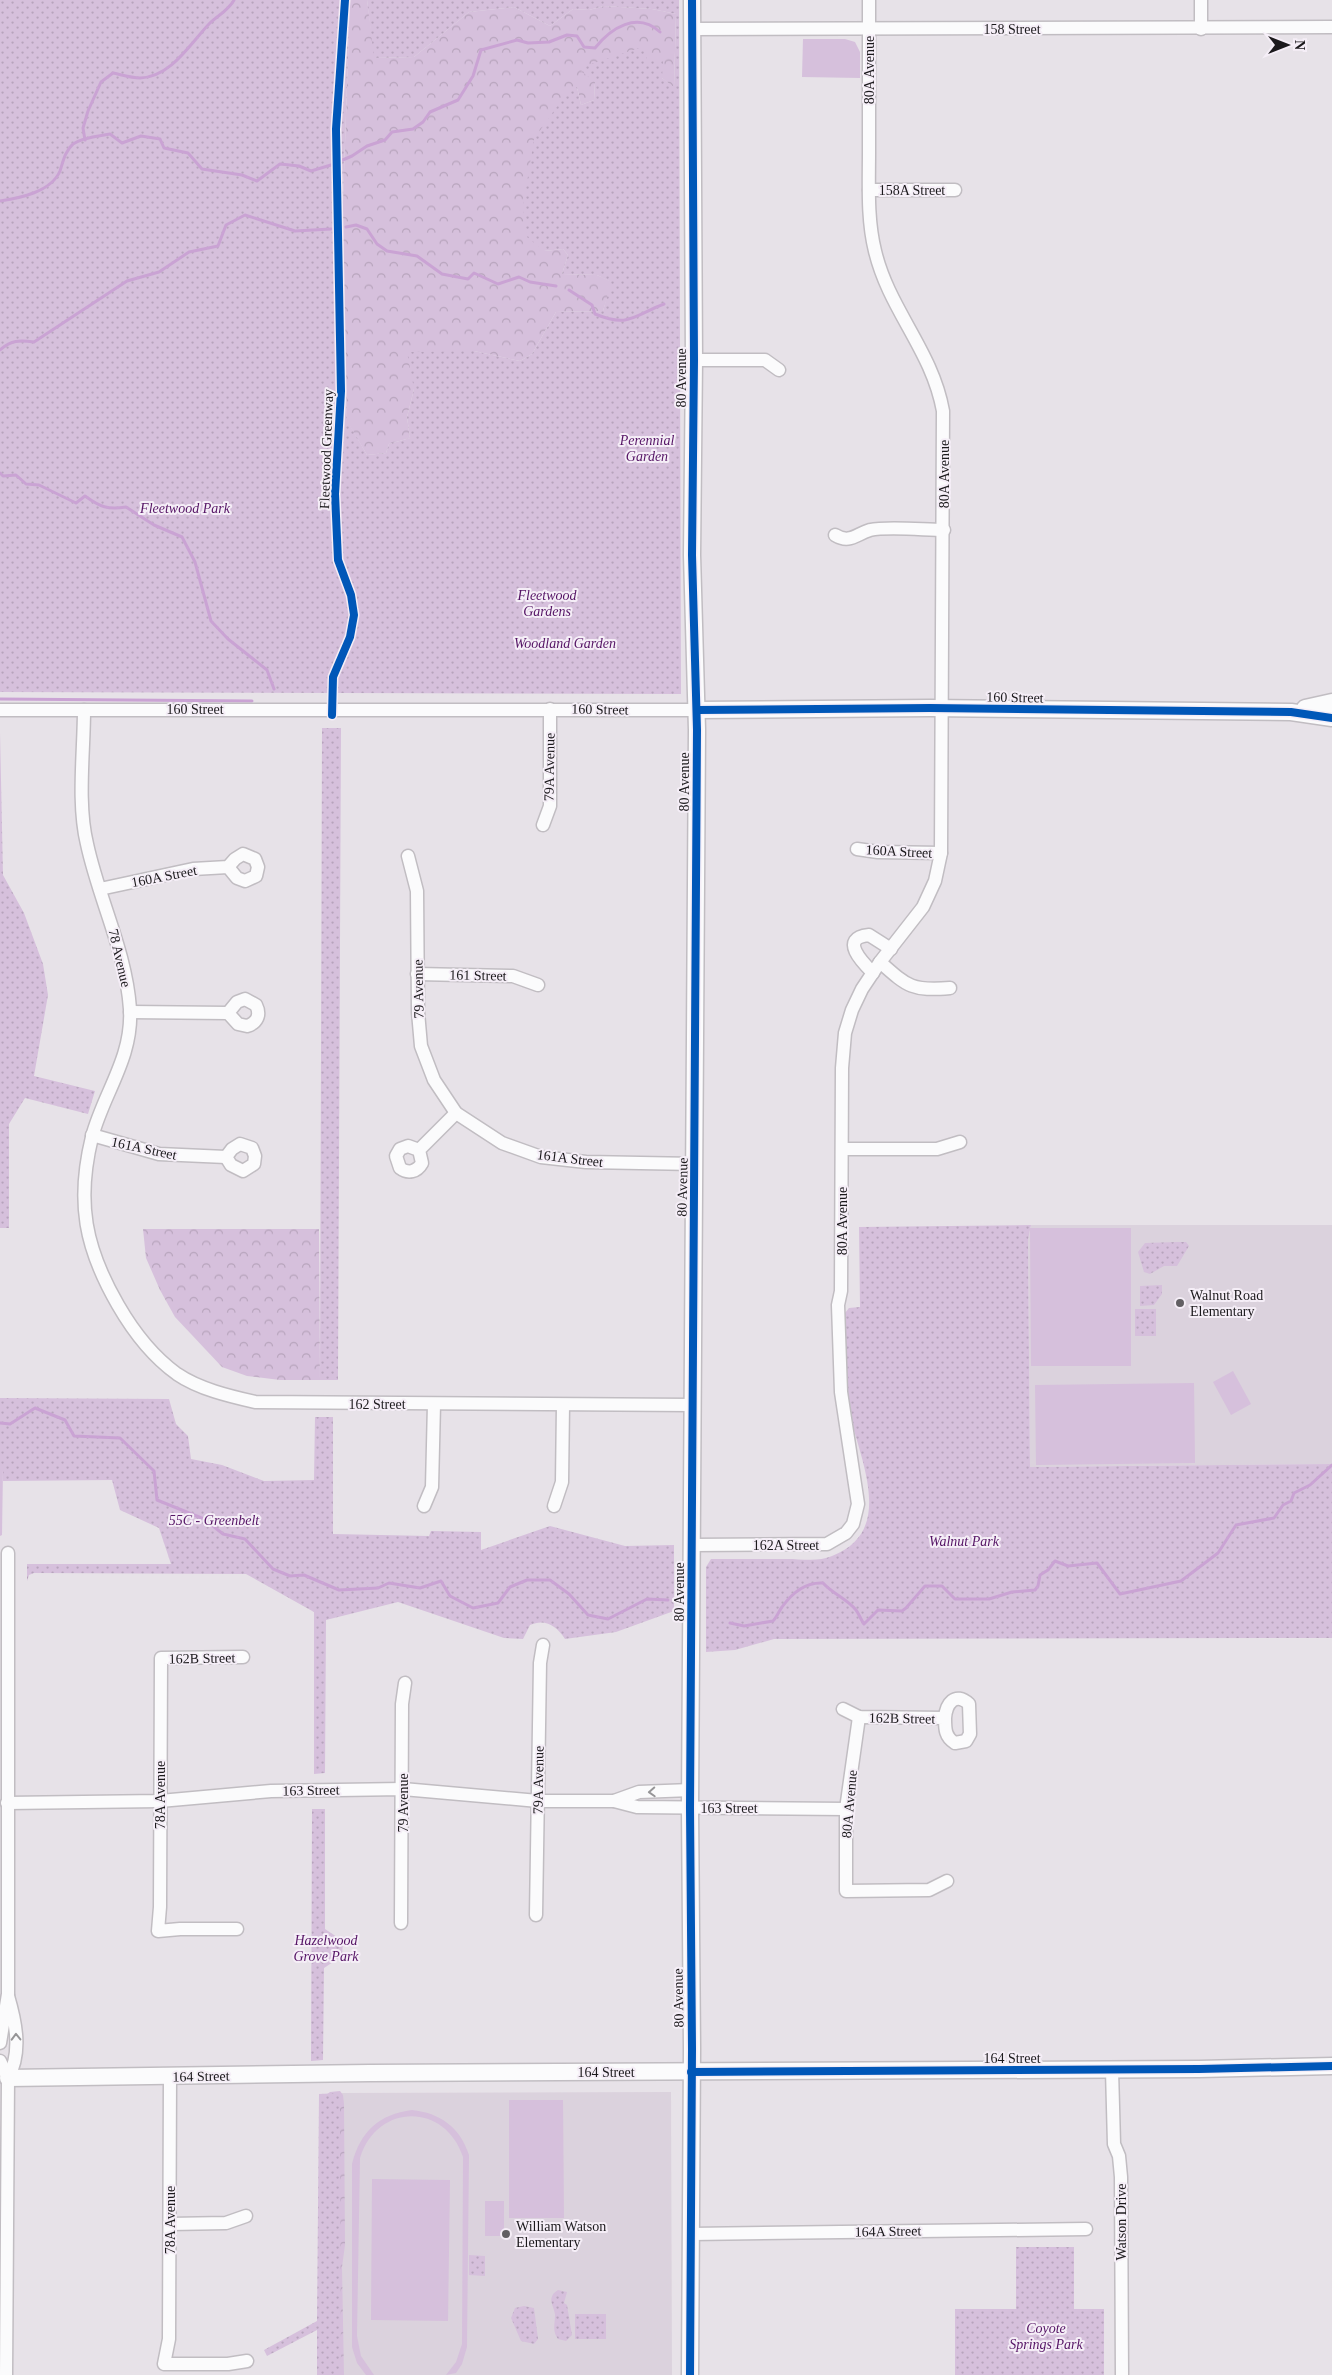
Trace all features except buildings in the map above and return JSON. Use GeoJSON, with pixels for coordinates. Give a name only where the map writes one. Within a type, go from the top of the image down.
{"type":"FeatureCollection","features":[{"type":"Feature","properties":{"kind":"street","name":"80 Avenue"},"geometry":{"type":"LineString","coordinates":[[690,2375],[690,1808],[697,710],[692,555],[694,360],[692,0]]}},
{"type":"Feature","properties":{"kind":"street","name":"80A Avenue"},"geometry":{"type":"LineString","coordinates":[[854,1475],[841,1392],[838,1305],[842,1291],[842,1068],[845,1033],[852,1010],[876,967],[907,930],[930,895],[941,853],[944,428],[940,393],[928,361],[892,296],[880,269],[871,230],[869,190],[869,0]]}},
{"type":"Feature","properties":{"kind":"street"},"geometry":{"type":"LineString","coordinates":[[1201,0],[1201,29]]}},
{"type":"Feature","properties":{"kind":"street","name":"158 Street"},"geometry":{"type":"LineString","coordinates":[[692,29],[1201,29],[1332,27]]}},
{"type":"Feature","properties":{"kind":"street","name":"158A Street"},"geometry":{"type":"LineString","coordinates":[[869,190],[955,190]]}},
{"type":"Feature","properties":{"kind":"street"},"geometry":{"type":"LineString","coordinates":[[694,360],[765,360],[779,370]]}},
{"type":"Feature","properties":{"kind":"street"},"geometry":{"type":"LineString","coordinates":[[835,534],[842,539],[850,539],[875,530],[944,530]]}},
{"type":"Feature","properties":{"kind":"street","name":"160 Street"},"geometry":{"type":"LineString","coordinates":[[1291,712],[1332,702]]}},
{"type":"Feature","properties":{"kind":"street","name":"79A Avenue"},"geometry":{"type":"LineString","coordinates":[[543,825],[550,806],[550,709]]}},
{"type":"Feature","properties":{"kind":"street","name":"160 Street"},"geometry":{"type":"LineString","coordinates":[[0,710],[942,709],[1291,712],[1332,718]]}},
{"type":"Feature","properties":{"kind":"street","name":"78 Avenue"},"geometry":{"type":"LineString","coordinates":[[84,710],[84,826],[90,858],[126,971],[130,1012],[119,1071],[92,1136],[85,1181],[86,1223],[98,1268],[109,1289]]}},
{"type":"Feature","properties":{"kind":"street","name":"160A Street"},"geometry":{"type":"LineString","coordinates":[[858,849],[878,852],[941,853]]}},
{"type":"Feature","properties":{"kind":"street","name":"79 Avenue"},"geometry":{"type":"LineString","coordinates":[[408,856],[417,892],[418,1028],[421,1046],[434,1080],[456,1113]]}},
{"type":"Feature","properties":{"kind":"street","name":"160A Street"},"geometry":{"type":"LineString","coordinates":[[100,889],[193,869],[228,867]]}},
{"type":"Feature","properties":{"kind":"street"},"geometry":{"type":"LineString","coordinates":[[890,949],[869,935],[861,936],[856,941],[854,949],[856,954],[876,967],[915,988],[926,990],[950,988]]}},
{"type":"Feature","properties":{"kind":"street","name":"161 Street"},"geometry":{"type":"LineString","coordinates":[[418,974],[513,976],[538,985]]}},
{"type":"Feature","properties":{"kind":"street"},"geometry":{"type":"LineString","coordinates":[[130,1012],[228,1013]]}},
{"type":"Feature","properties":{"kind":"street"},"geometry":{"type":"LineString","coordinates":[[419,1150],[456,1113]]}},
{"type":"Feature","properties":{"kind":"street","name":"161A Street"},"geometry":{"type":"LineString","coordinates":[[456,1113],[502,1143],[541,1157],[578,1162],[695,1164]]}},
{"type":"Feature","properties":{"kind":"street","name":"161A Street"},"geometry":{"type":"LineString","coordinates":[[92,1136],[159,1154],[226,1157]]}},
{"type":"Feature","properties":{"kind":"street"},"geometry":{"type":"LineString","coordinates":[[843,1149],[937,1149],[960,1142]]}},
{"type":"Feature","properties":{"kind":"street","name":"162 Street"},"geometry":{"type":"LineString","coordinates":[[109,1289],[144,1344],[177,1374],[213,1390],[245,1400],[271,1404],[692,1405]]}},
{"type":"Feature","properties":{"kind":"street"},"geometry":{"type":"LineString","coordinates":[[424,1506],[432,1487],[434,1404]]}},
{"type":"Feature","properties":{"kind":"street"},"geometry":{"type":"LineString","coordinates":[[554,1506],[562,1482],[563,1405]]}},
{"type":"Feature","properties":{"kind":"street","name":"162A Street"},"geometry":{"type":"LineString","coordinates":[[692,1545],[816,1546],[833,1542],[846,1533],[856,1515],[858,1504],[854,1475]]}},
{"type":"Feature","properties":{"kind":"street"},"geometry":{"type":"LineString","coordinates":[[0,2044],[8,1994],[4,1567],[8,1553]]}},
{"type":"Feature","properties":{"kind":"street","name":"79A Avenue"},"geometry":{"type":"LineString","coordinates":[[536,1916],[540,1662],[543,1645]]}},
{"type":"Feature","properties":{"kind":"street","name":"162B Street"},"geometry":{"type":"LineString","coordinates":[[161,1658],[243,1657]]}},
{"type":"Feature","properties":{"kind":"street","name":"78A Avenue"},"geometry":{"type":"LineString","coordinates":[[161,1658],[160,1907],[158,1931],[237,1929]]}},
{"type":"Feature","properties":{"kind":"street","name":"79 Avenue"},"geometry":{"type":"LineString","coordinates":[[402,1923],[402,1704],[405,1683]]}},
{"type":"Feature","properties":{"kind":"street"},"geometry":{"type":"LineString","coordinates":[[843,1709],[859,1717]]}},
{"type":"Feature","properties":{"kind":"street","name":"80A Avenue"},"geometry":{"type":"LineString","coordinates":[[859,1717],[846,1809],[846,1891],[929,1890],[947,1881]]}},
{"type":"Feature","properties":{"kind":"street","name":"162B Street"},"geometry":{"type":"LineString","coordinates":[[859,1717],[945,1718]]}},
{"type":"Feature","properties":{"kind":"street","name":"163 Street"},"geometry":{"type":"LineString","coordinates":[[7,1804],[160,1801],[271,1791],[403,1789],[538,1801],[614,1800],[639,1792],[691,1790]]}},
{"type":"Feature","properties":{"kind":"street","name":"163 Street"},"geometry":{"type":"LineString","coordinates":[[614,1800],[637,1807],[846,1809]]}},
{"type":"Feature","properties":{"kind":"street"},"geometry":{"type":"LineString","coordinates":[[4,2078],[16,2060],[16,2028],[8,1994]]}},
{"type":"Feature","properties":{"kind":"street"},"geometry":{"type":"LineString","coordinates":[[0,2061],[4,2078],[6,2375]]}},
{"type":"Feature","properties":{"kind":"street","name":"164 Street"},"geometry":{"type":"LineString","coordinates":[[4,2078],[1112,2070],[1332,2066]]}},
{"type":"Feature","properties":{"kind":"street","name":"Watson Drive"},"geometry":{"type":"LineString","coordinates":[[1112,2070],[1114,2141],[1120,2160],[1121,2177],[1122,2375]]}},
{"type":"Feature","properties":{"kind":"street","name":"78A Avenue"},"geometry":{"type":"LineString","coordinates":[[170,2076],[169,2339],[164,2364],[228,2364],[247,2361]]}},
{"type":"Feature","properties":{"kind":"street"},"geometry":{"type":"LineString","coordinates":[[170,2224],[226,2222],[246,2216]]}},
{"type":"Feature","properties":{"kind":"street","name":"164A Street"},"geometry":{"type":"LineString","coordinates":[[691,2234],[1086,2228]]}},
{"type":"Feature","properties":{"kind":"shaded area","name":"Walnut Road Elementary"},"geometry":{"type":"Polygon","coordinates":[[[1031,1225],[1332,1225],[1332,1464],[1030,1467],[1028,1240],[1031,1225]]]}},
{"type":"Feature","properties":{"kind":"shaded area","name":"William Watson Elementary"},"geometry":{"type":"Polygon","coordinates":[[[671,2092],[672,2375],[341,2375],[340,2093],[671,2092]]]}},
{"type":"Feature","properties":{"kind":"green space","name":"Fleetwood Park"},"geometry":{"type":"Polygon","coordinates":[[[0,0],[350,0],[342,229],[347,420],[367,455],[386,453],[389,444],[410,438],[407,417],[414,389],[407,352],[474,351],[520,361],[532,354],[556,312],[603,311],[611,282],[597,275],[562,274],[568,255],[563,249],[544,251],[527,237],[523,207],[534,139],[570,88],[577,87],[581,105],[594,100],[595,82],[581,71],[588,65],[642,47],[648,61],[663,61],[662,78],[674,87],[676,14],[652,9],[604,6],[589,10],[573,9],[550,26],[514,7],[469,12],[414,57],[374,58],[367,0],[679,0],[681,694],[0,692],[0,0]]]}},
{"type":"Feature","properties":{"kind":"green space"},"geometry":{"type":"Polygon","coordinates":[[[350,0],[367,0],[375,58],[414,57],[469,12],[514,7],[550,26],[573,9],[589,10],[604,6],[652,9],[676,14],[674,88],[662,78],[595,82],[594,100],[581,105],[577,87],[544,251],[563,249],[568,255],[562,274],[597,275],[612,282],[603,311],[556,312],[532,354],[520,361],[474,351],[414,389],[407,417],[410,438],[389,444],[386,453],[367,455],[347,421],[342,229],[350,0]]]}},
{"type":"Feature","properties":{"kind":"green space"},"geometry":{"type":"Polygon","coordinates":[[[803,39],[845,39],[855,42],[860,52],[860,78],[802,77],[803,39]]]}},
{"type":"Feature","properties":{"kind":"green space"},"geometry":{"type":"Polygon","coordinates":[[[322,728],[341,728],[338,1380],[320,1380],[322,728]]]}},
{"type":"Feature","properties":{"kind":"green space"},"geometry":{"type":"Polygon","coordinates":[[[0,732],[3,875],[24,913],[43,964],[48,995],[34,1076],[95,1091],[88,1114],[25,1098],[9,1124],[9,1228],[0,1228],[0,732]]]}},
{"type":"Feature","properties":{"kind":"green space","name":"Walnut Park"},"geometry":{"type":"Polygon","coordinates":[[[1031,1225],[1028,1240],[1030,1467],[1332,1464],[1332,1638],[774,1639],[735,1650],[706,1652],[706,1567],[711,1559],[810,1560],[827,1558],[853,1543],[865,1526],[869,1505],[868,1483],[846,1393],[844,1363],[845,1313],[849,1308],[860,1307],[859,1227],[1031,1225]]]}},
{"type":"Feature","properties":{"kind":"green space"},"geometry":{"type":"Polygon","coordinates":[[[1030,1228],[1131,1228],[1131,1366],[1031,1366],[1030,1228]]]}},
{"type":"Feature","properties":{"kind":"green space"},"geometry":{"type":"Polygon","coordinates":[[[143,1229],[319,1229],[320,1380],[280,1380],[247,1376],[222,1367],[175,1317],[160,1290],[146,1258],[143,1229]]]}},
{"type":"Feature","properties":{"kind":"green space"},"geometry":{"type":"Polygon","coordinates":[[[1186,1242],[1189,1246],[1177,1266],[1164,1266],[1150,1274],[1144,1272],[1138,1252],[1145,1243],[1186,1242]]]}},
{"type":"Feature","properties":{"kind":"green space"},"geometry":{"type":"Polygon","coordinates":[[[1162,1285],[1162,1294],[1154,1305],[1140,1306],[1140,1286],[1162,1285]]]}},
{"type":"Feature","properties":{"kind":"green space"},"geometry":{"type":"Polygon","coordinates":[[[1135,1309],[1156,1309],[1156,1336],[1135,1336],[1135,1309]]]}},
{"type":"Feature","properties":{"kind":"green space"},"geometry":{"type":"Polygon","coordinates":[[[1233,1371],[1251,1404],[1231,1415],[1213,1382],[1233,1371]]]}},
{"type":"Feature","properties":{"kind":"green space"},"geometry":{"type":"Polygon","coordinates":[[[1194,1383],[1195,1463],[1036,1465],[1035,1385],[1194,1383]]]}},
{"type":"Feature","properties":{"kind":"green space","name":"55C - Greenbelt"},"geometry":{"type":"Polygon","coordinates":[[[0,1398],[169,1399],[176,1424],[188,1436],[191,1459],[222,1465],[264,1481],[314,1480],[315,1417],[333,1417],[333,1534],[429,1536],[431,1531],[481,1532],[481,1550],[550,1526],[625,1546],[674,1545],[674,1611],[616,1632],[565,1639],[550,1624],[541,1622],[530,1625],[523,1639],[504,1638],[398,1602],[326,1620],[325,1773],[314,1774],[314,1612],[246,1574],[34,1573],[29,1575],[27,1581],[27,1564],[171,1564],[159,1528],[120,1510],[112,1480],[3,1481],[3,1469],[0,1469],[0,1398]]]}},
{"type":"Feature","properties":{"kind":"green space"},"geometry":{"type":"Polygon","coordinates":[[[0,1469],[3,1469],[2,1535],[0,1536],[0,1469]]]}},
{"type":"Feature","properties":{"kind":"green space","name":"Hazelwood Grove Park"},"geometry":{"type":"Polygon","coordinates":[[[312,1809],[325,1809],[325,1929],[343,1941],[342,1956],[324,1968],[323,2060],[311,2061],[312,1809]]]}},
{"type":"Feature","properties":{"kind":"green space"},"geometry":{"type":"Polygon","coordinates":[[[340,2091],[343,2095],[344,2104],[345,2245],[342,2267],[344,2375],[327,2375],[326,2095],[330,2092],[340,2091]]]}},
{"type":"Feature","properties":{"kind":"green space"},"geometry":{"type":"Polygon","coordinates":[[[340,2093],[341,2375],[317,2375],[317,2330],[267,2356],[264,2350],[317,2321],[319,2094],[340,2093]]]}},
{"type":"Feature","properties":{"kind":"green space"},"geometry":{"type":"Polygon","coordinates":[[[509,2100],[563,2100],[564,2218],[509,2218],[509,2100]]]}},
{"type":"Feature","properties":{"kind":"green space"},"geometry":{"type":"Polygon","coordinates":[[[412,2110],[431,2114],[448,2123],[460,2137],[469,2155],[467,2347],[462,2364],[456,2373],[446,2375],[456,2362],[462,2344],[463,2157],[454,2139],[442,2126],[427,2119],[411,2116],[395,2119],[381,2127],[369,2140],[360,2158],[357,2336],[361,2356],[374,2375],[366,2375],[357,2363],[352,2347],[352,2164],[360,2143],[373,2126],[390,2116],[412,2110]]]}},
{"type":"Feature","properties":{"kind":"green space"},"geometry":{"type":"Polygon","coordinates":[[[372,2179],[450,2180],[448,2321],[371,2320],[372,2179]]]}},
{"type":"Feature","properties":{"kind":"green space"},"geometry":{"type":"Polygon","coordinates":[[[485,2201],[504,2201],[504,2236],[485,2236],[485,2201]]]}},
{"type":"Feature","properties":{"kind":"green space","name":"Coyote Springs Park"},"geometry":{"type":"Polygon","coordinates":[[[1016,2247],[1074,2247],[1074,2309],[1104,2309],[1104,2375],[955,2375],[955,2309],[1016,2309],[1016,2247]]]}},
{"type":"Feature","properties":{"kind":"green space"},"geometry":{"type":"Polygon","coordinates":[[[469,2255],[485,2256],[485,2276],[469,2275],[469,2255]]]}},
{"type":"Feature","properties":{"kind":"green space"},"geometry":{"type":"Polygon","coordinates":[[[558,2290],[567,2292],[564,2303],[567,2305],[572,2335],[566,2341],[558,2339],[554,2330],[555,2312],[551,2299],[558,2290]]]}},
{"type":"Feature","properties":{"kind":"green space"},"geometry":{"type":"Polygon","coordinates":[[[524,2306],[534,2308],[538,2339],[534,2344],[521,2341],[511,2318],[515,2308],[524,2306]]]}},
{"type":"Feature","properties":{"kind":"green space"},"geometry":{"type":"Polygon","coordinates":[[[575,2314],[606,2314],[606,2339],[575,2339],[575,2314]]]}},
{"type":"Feature","properties":{"kind":"waterway"},"geometry":{"type":"LineString","coordinates":[[85,140],[83,128],[88,111],[101,82],[113,73],[140,78],[161,72],[179,58],[209,24],[226,10],[234,0]]}},
{"type":"Feature","properties":{"kind":"waterway"},"geometry":{"type":"LineString","coordinates":[[0,201],[25,196],[42,189],[56,178],[66,153],[73,144],[86,138],[110,134],[122,143],[141,136],[160,139],[164,148],[188,153],[202,169],[242,175],[257,181],[280,164],[299,166],[311,171],[352,156],[367,146],[385,140],[392,132],[413,129],[423,122],[430,112],[458,100],[473,76],[481,50],[517,40],[528,43],[549,42],[567,35],[577,36],[584,47],[595,48],[609,34],[625,25],[634,23],[651,26],[660,32]]}},
{"type":"Feature","properties":{"kind":"waterway"},"geometry":{"type":"LineString","coordinates":[[0,350],[8,344],[16,342],[34,342],[127,281],[159,272],[189,252],[218,246],[226,225],[245,215],[295,231],[331,229]]}},
{"type":"Feature","properties":{"kind":"waterway"},"geometry":{"type":"LineString","coordinates":[[346,227],[356,225],[367,229],[377,244],[387,251],[417,256],[442,274],[468,279],[474,273],[498,284],[519,277],[530,282],[556,286]]}},
{"type":"Feature","properties":{"kind":"waterway"},"geometry":{"type":"LineString","coordinates":[[569,290],[592,305],[595,314],[616,320],[631,319],[664,304]]}},
{"type":"Feature","properties":{"kind":"waterway"},"geometry":{"type":"LineString","coordinates":[[0,473],[3,476],[16,475],[26,484],[39,485],[76,503],[85,496],[104,507],[126,507],[154,525],[182,537],[195,562],[211,621],[228,639],[267,670],[274,689]]}},
{"type":"Feature","properties":{"kind":"waterway"},"geometry":{"type":"LineString","coordinates":[[0,699],[252,701]]}},
{"type":"Feature","properties":{"kind":"waterway"},"geometry":{"type":"LineString","coordinates":[[0,1423],[10,1424],[35,1408],[65,1420],[74,1436],[120,1438],[154,1471],[157,1500],[204,1519],[223,1534],[245,1539],[273,1569],[290,1576],[304,1575],[339,1590],[378,1588],[389,1583],[420,1588],[441,1581],[450,1596],[473,1608],[498,1603],[510,1587],[527,1580],[550,1580],[569,1594],[588,1615],[608,1619],[647,1599],[668,1600]]}},
{"type":"Feature","properties":{"kind":"waterway"},"geometry":{"type":"LineString","coordinates":[[730,1623],[744,1626],[773,1621],[786,1602],[795,1593],[805,1586],[817,1583],[823,1583],[848,1603],[856,1610],[864,1624],[878,1610],[902,1611],[925,1586],[942,1586],[955,1599],[989,1599],[1012,1592],[1035,1590],[1038,1586],[1040,1575],[1048,1570],[1055,1561],[1068,1566],[1097,1563],[1120,1594],[1181,1581],[1218,1553],[1236,1525],[1274,1518],[1283,1505],[1291,1501],[1294,1493],[1310,1485],[1332,1465]]}},
{"type":"Feature","properties":{"kind":"cycle path","name":"Fleetwood Greenway"},"geometry":{"type":"LineString","coordinates":[[332,715],[333,677],[350,637],[354,615],[351,595],[338,560],[335,494],[341,391],[336,129],[345,0]]}},
{"type":"Feature","properties":{"kind":"cycle path"},"geometry":{"type":"LineString","coordinates":[[690,2375],[692,2049],[690,1808],[697,730],[692,555],[694,360],[692,0]]}},
{"type":"Feature","properties":{"kind":"cycle path"},"geometry":{"type":"LineString","coordinates":[[697,710],[930,708],[1291,712],[1332,718]]}},
{"type":"Feature","properties":{"kind":"cycle path"},"geometry":{"type":"LineString","coordinates":[[691,2072],[1199,2069],[1332,2066]]}},
{"type":"Feature","properties":{"kind":"place","name":"Walnut Road Elementary"},"geometry":{"type":"Point","coordinates":[1180,1303]}},
{"type":"Feature","properties":{"kind":"place","name":"William Watson Elementary"},"geometry":{"type":"Point","coordinates":[506,2234]}},
{"type":"Feature","properties":{"kind":"park label","name":"Perennial Garden"},"geometry":{"type":"Point","coordinates":[647,448]}},
{"type":"Feature","properties":{"kind":"park label","name":"Fleetwood Gardens"},"geometry":{"type":"Point","coordinates":[547,604]}},
{"type":"Feature","properties":{"kind":"park label","name":"Woodland Garden"},"geometry":{"type":"Point","coordinates":[565,643]}}]}
